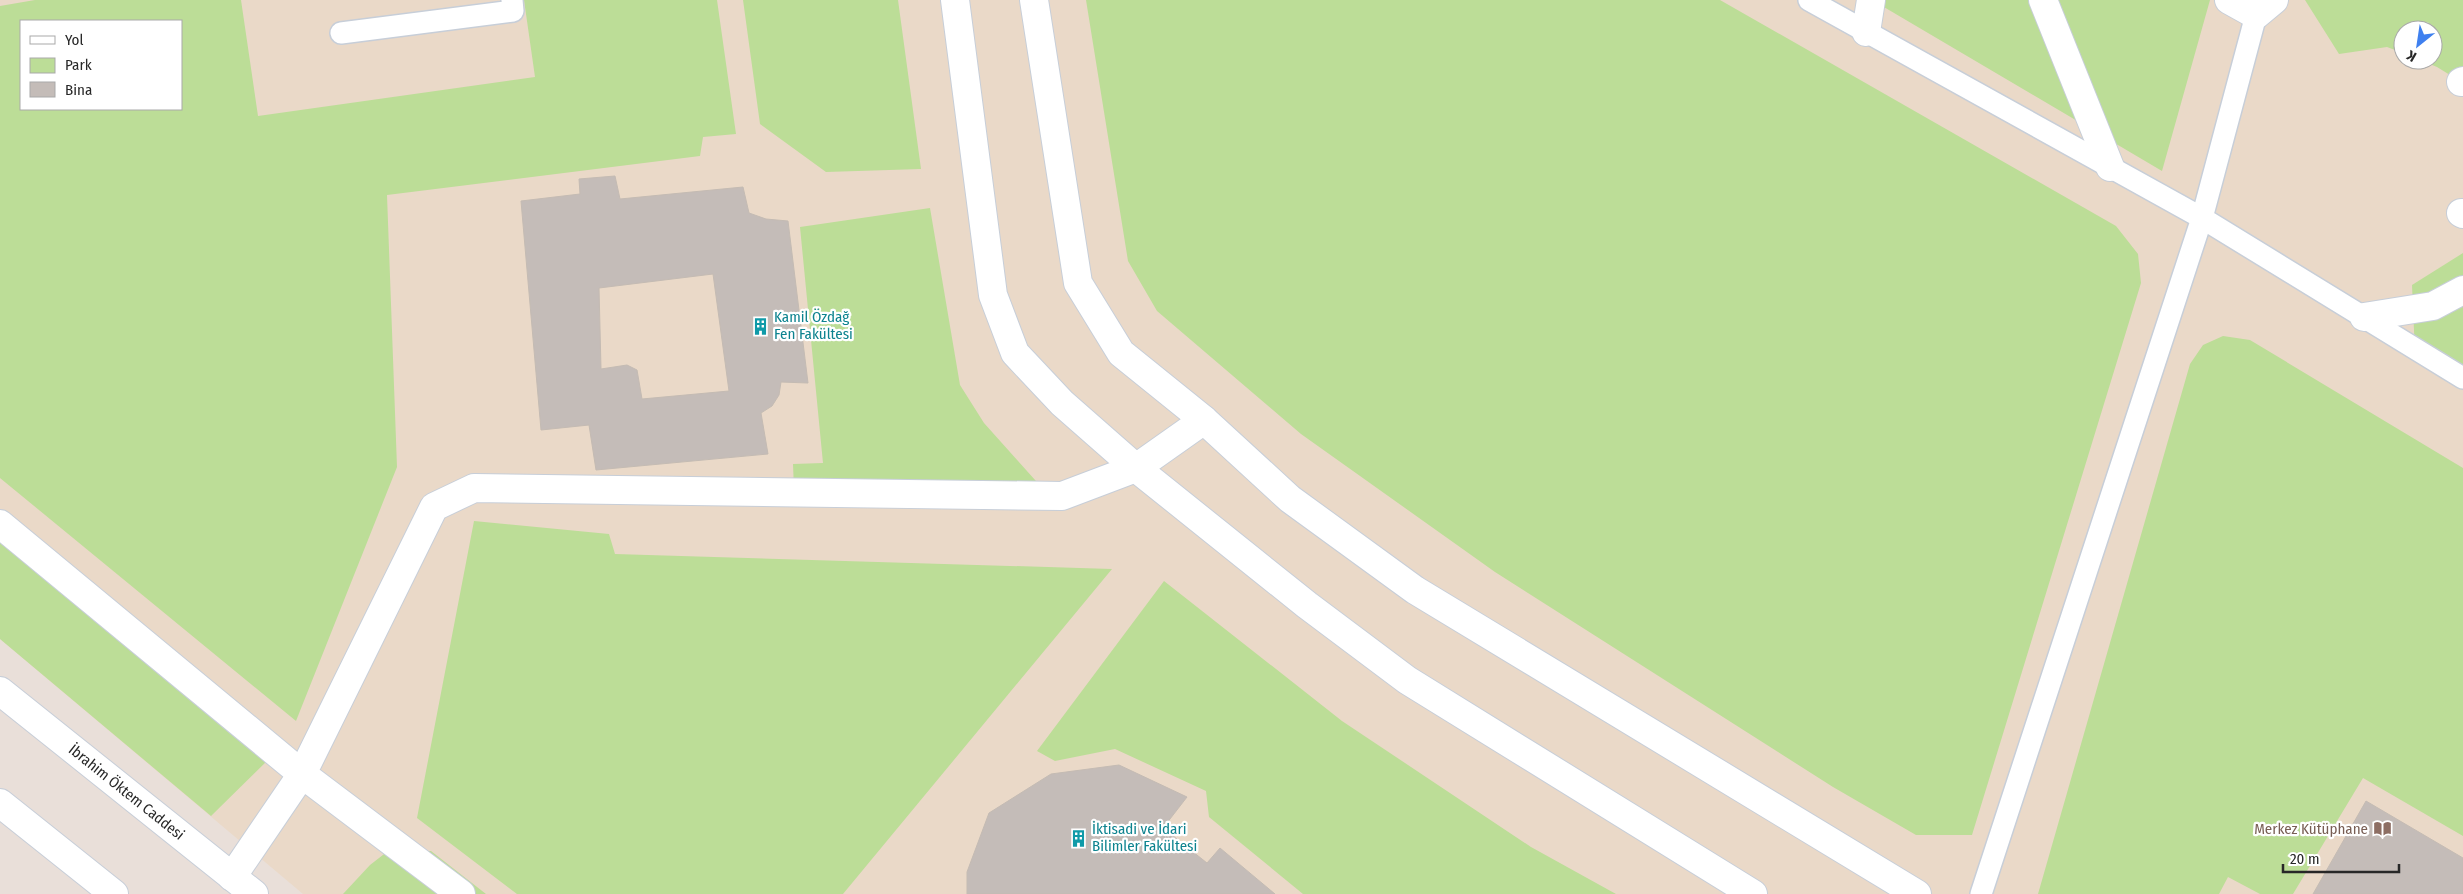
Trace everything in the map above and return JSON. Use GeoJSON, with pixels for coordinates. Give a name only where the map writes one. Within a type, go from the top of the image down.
{"type":"FeatureCollection","features":[{"type":"Feature","properties":{"kind":"street"},"geometry":{"type":"LineString","coordinates":[[955,0],[993,295],[1015,353],[1062,403],[1136,468],[1306,605],[1407,680],[1753,894]]}},
{"type":"Feature","properties":{"kind":"street"},"geometry":{"type":"LineString","coordinates":[[1034,0],[1078,283],[1121,353],[1204,420],[1290,499],[1415,590],[1917,894]]}},
{"type":"Feature","properties":{"kind":"street"},"geometry":{"type":"LineString","coordinates":[[1866,32],[1871,0]]}},
{"type":"Feature","properties":{"kind":"street"},"geometry":{"type":"LineString","coordinates":[[2043,0],[2110,167]]}},
{"type":"Feature","properties":{"kind":"street"},"geometry":{"type":"LineString","coordinates":[[2229,0],[2264,5]]}},
{"type":"Feature","properties":{"kind":"street"},"geometry":{"type":"LineString","coordinates":[[2364,317],[2433,306],[2463,290]]}},
{"type":"Feature","properties":{"kind":"street"},"geometry":{"type":"LineString","coordinates":[[232,877],[302,774],[434,507],[474,488],[1062,496],[1136,468],[1204,420]]}},
{"type":"Feature","properties":{"kind":"street"},"geometry":{"type":"LineString","coordinates":[[0,524],[302,774],[461,894]]}},
{"type":"Feature","properties":{"kind":"street","name":"İbrahim Öktem Caddesi"},"geometry":{"type":"LineString","coordinates":[[0,691],[254,894]]}},
{"type":"Feature","properties":{"kind":"street"},"geometry":{"type":"LineString","coordinates":[[0,802],[114,894]]}},
{"type":"Feature","properties":{"kind":"lane"},"geometry":{"type":"LineString","coordinates":[[341,33],[513,11],[512,0]]}},
{"type":"Feature","properties":{"kind":"lane"},"geometry":{"type":"LineString","coordinates":[[1809,0],[2202,218],[2463,378]]}},
{"type":"Feature","properties":{"kind":"lane"},"geometry":{"type":"LineString","coordinates":[[1981,894],[2202,218],[2264,5]]}},
{"type":"Feature","properties":{"kind":"shaded area"},"geometry":{"type":"Polygon","coordinates":[[[0,0],[2463,0],[2463,894],[303,894],[0,639],[0,0]]]}},
{"type":"Feature","properties":{"kind":"green space"},"geometry":{"type":"Polygon","coordinates":[[[35,0],[241,0],[258,116],[535,77],[524,0],[717,0],[736,134],[703,137],[700,156],[387,195],[397,467],[296,721],[0,478],[0,6],[35,0]]]}},
{"type":"Feature","properties":{"kind":"green space"},"geometry":{"type":"Polygon","coordinates":[[[743,0],[898,0],[921,169],[826,172],[760,124],[743,0]]]}},
{"type":"Feature","properties":{"kind":"green space"},"geometry":{"type":"Polygon","coordinates":[[[1086,0],[1720,0],[2116,226],[2138,254],[2141,283],[1972,835],[1916,835],[1833,787],[1495,572],[1301,434],[1157,311],[1128,261],[1086,0]]]}},
{"type":"Feature","properties":{"kind":"green space"},"geometry":{"type":"Polygon","coordinates":[[[1872,0],[2210,0],[2162,171],[1872,0]]]}},
{"type":"Feature","properties":{"kind":"green space"},"geometry":{"type":"Polygon","coordinates":[[[2305,0],[2463,0],[2463,83],[2442,70],[2443,20],[2393,20],[2393,49],[2387,47],[2339,54],[2305,0]]]}},
{"type":"Feature","properties":{"kind":"green space"},"geometry":{"type":"Polygon","coordinates":[[[930,208],[960,385],[984,423],[1044,490],[794,490],[793,464],[823,463],[800,227],[930,208]]]}},
{"type":"Feature","properties":{"kind":"green space"},"geometry":{"type":"Polygon","coordinates":[[[2463,253],[2463,380],[2415,353],[2412,285],[2463,253]]]}},
{"type":"Feature","properties":{"kind":"green space"},"geometry":{"type":"Polygon","coordinates":[[[2223,336],[2250,340],[2463,468],[2463,836],[2363,778],[2293,894],[2260,894],[2228,877],[2219,894],[2038,894],[2190,364],[2203,345],[2223,336]]]}},
{"type":"Feature","properties":{"kind":"green space"},"geometry":{"type":"Polygon","coordinates":[[[0,521],[269,759],[211,816],[0,639],[0,521]]]}},
{"type":"Feature","properties":{"kind":"green space"},"geometry":{"type":"Polygon","coordinates":[[[474,521],[609,534],[615,554],[1112,569],[843,894],[517,894],[417,818],[474,521]]]}},
{"type":"Feature","properties":{"kind":"green space"},"geometry":{"type":"Polygon","coordinates":[[[1164,581],[1342,721],[1531,847],[1616,894],[1303,894],[1209,817],[1206,791],[1115,749],[1055,761],[1037,751],[1164,581]]]}},
{"type":"Feature","properties":{"kind":"green space"},"geometry":{"type":"Polygon","coordinates":[[[388,851],[431,851],[486,894],[343,894],[370,865],[388,851]]]}},
{"type":"Feature","properties":{"kind":"building","name":"Kamil Özdağ Fen Fakültesi"},"geometry":{"type":"Polygon","coordinates":[[[615,176],[620,199],[743,187],[749,213],[766,219],[788,221],[808,383],[781,382],[779,395],[772,406],[761,413],[768,454],[596,470],[589,425],[541,430],[521,201],[580,194],[579,179],[615,176]],[[713,274],[599,288],[601,369],[627,365],[637,370],[642,399],[729,391],[713,274]]]}},
{"type":"Feature","properties":{"kind":"building","name":"İktisadi ve İdari Bilimler Fakültesi"},"geometry":{"type":"Polygon","coordinates":[[[1119,765],[1187,797],[1163,828],[1207,863],[1220,848],[1275,894],[967,894],[967,872],[989,813],[1051,774],[1119,765]]]}},
{"type":"Feature","properties":{"kind":"building","name":"Merkez Kütüphane"},"geometry":{"type":"Polygon","coordinates":[[[2366,801],[2463,858],[2463,894],[2313,894],[2366,801]]]}},
{"type":"Feature","properties":{"kind":"place","name":"Kamil Özdağ Fen Fakültesi"},"geometry":{"type":"Point","coordinates":[760,326]}},
{"type":"Feature","properties":{"kind":"place","name":"Merkez Kütüphane"},"geometry":{"type":"Point","coordinates":[2382,829]}},
{"type":"Feature","properties":{"kind":"place","name":"İktisadi ve İdari Bilimler Fakültesi"},"geometry":{"type":"Point","coordinates":[1078,838]}}]}
